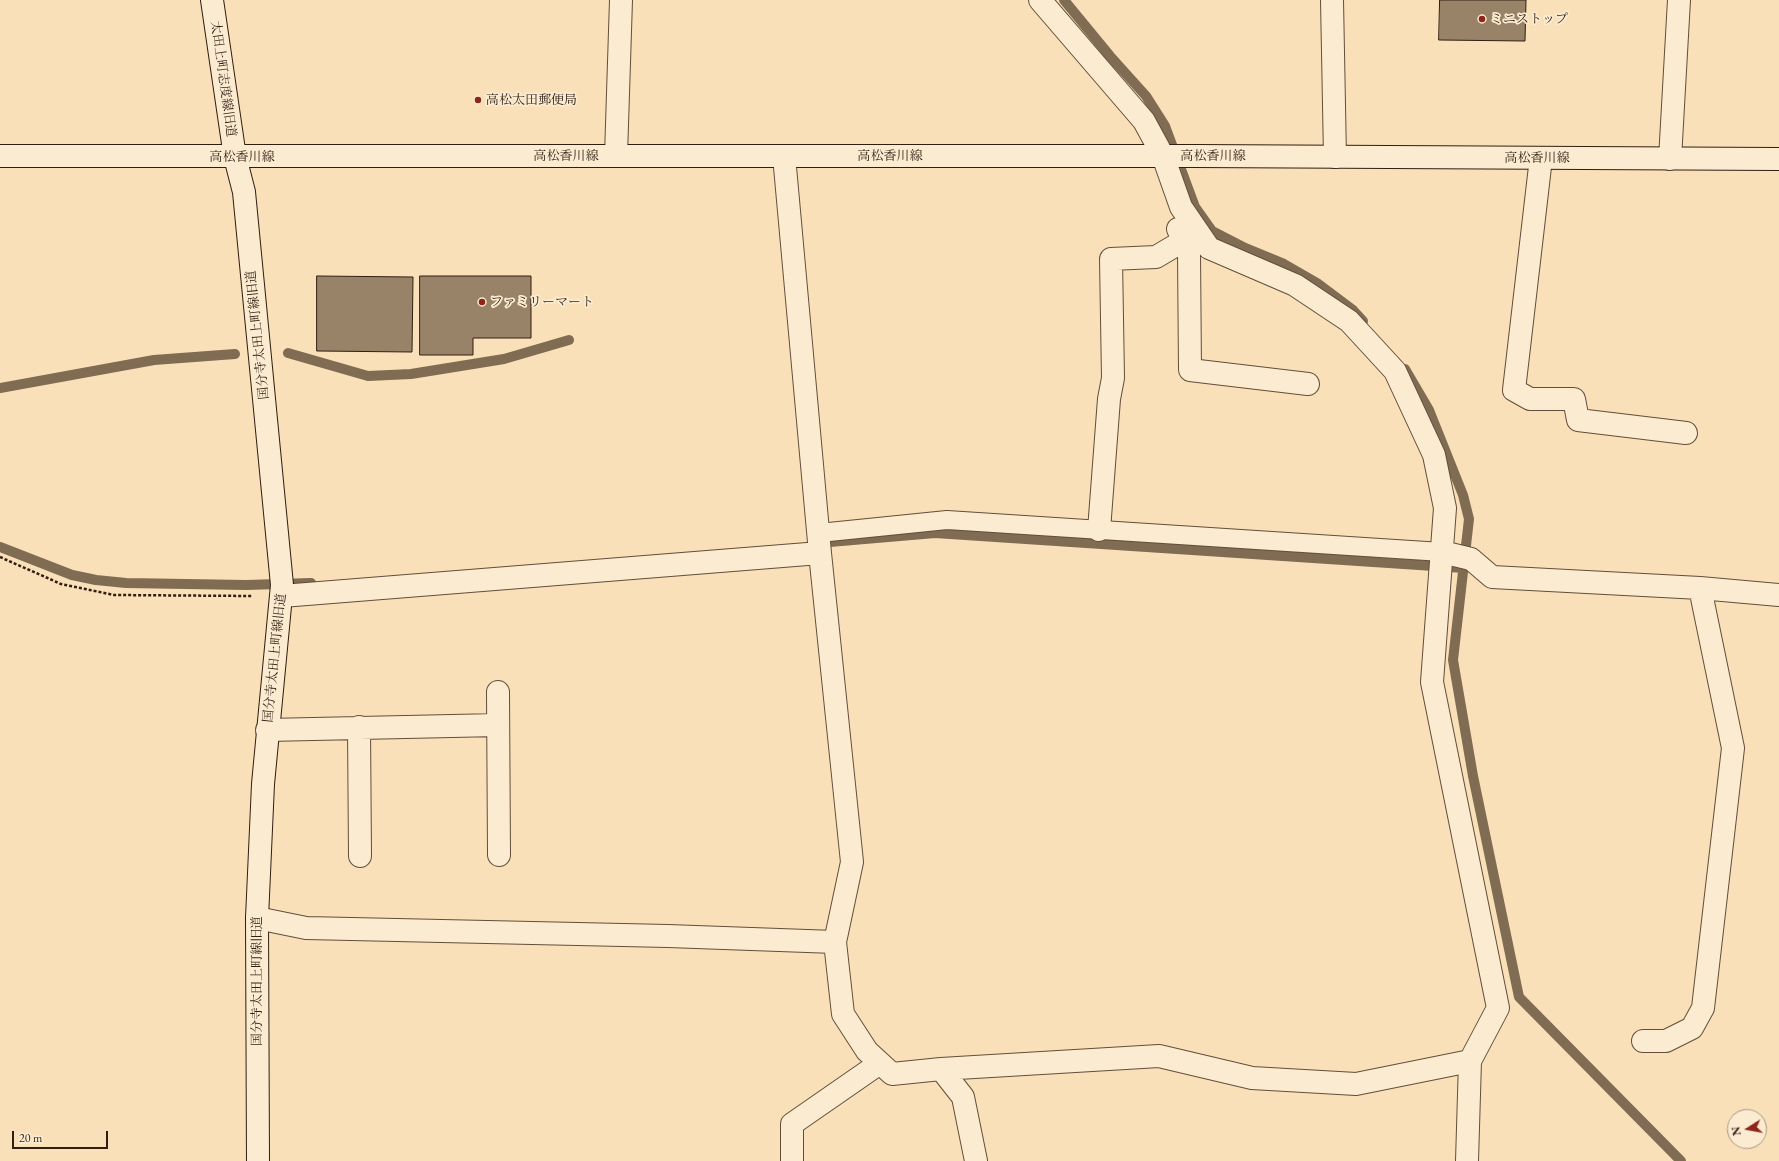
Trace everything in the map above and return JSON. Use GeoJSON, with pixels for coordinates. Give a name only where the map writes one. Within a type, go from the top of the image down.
{"type":"FeatureCollection","features":[{"type":"Feature","properties":{"kind":"street","name":"太田上町志度線旧道"},"geometry":{"type":"LineString","coordinates":[[212,0],[235,157]]}},
{"type":"Feature","properties":{"kind":"street"},"geometry":{"type":"LineString","coordinates":[[616,156],[621,0]]}},
{"type":"Feature","properties":{"kind":"street"},"geometry":{"type":"LineString","coordinates":[[1040,0],[1144,121],[1181,207],[1209,248],[1295,285],[1349,321],[1395,371],[1434,455],[1445,508],[1450,561],[1432,682],[1498,1008],[1470,1061],[1467,1161]]}},
{"type":"Feature","properties":{"kind":"street"},"geometry":{"type":"LineString","coordinates":[[1332,0],[1335,157]]}},
{"type":"Feature","properties":{"kind":"street"},"geometry":{"type":"LineString","coordinates":[[1670,158],[1679,0]]}},
{"type":"Feature","properties":{"kind":"street","name":"高松香川線"},"geometry":{"type":"LineString","coordinates":[[0,156],[1194,156],[1779,159]]}},
{"type":"Feature","properties":{"kind":"street"},"geometry":{"type":"LineString","coordinates":[[784,156],[819,543],[852,862],[835,942],[843,1014],[868,1051],[892,1074],[941,1069],[1159,1056],[1252,1078],[1356,1084],[1470,1061]]}},
{"type":"Feature","properties":{"kind":"street"},"geometry":{"type":"LineString","coordinates":[[1160,156],[1183,241],[1189,253],[1190,370],[1308,384]]}},
{"type":"Feature","properties":{"kind":"street","name":"国分寺太田上町線旧道"},"geometry":{"type":"LineString","coordinates":[[235,157],[244,192],[281,586],[267,730],[257,918],[258,1161]]}},
{"type":"Feature","properties":{"kind":"street"},"geometry":{"type":"LineString","coordinates":[[1541,158],[1514,390],[1530,399],[1574,399],[1578,420],[1686,433]]}},
{"type":"Feature","properties":{"kind":"street"},"geometry":{"type":"LineString","coordinates":[[1099,530],[1109,399],[1113,378],[1111,258],[1156,257],[1183,241]]}},
{"type":"Feature","properties":{"kind":"street"},"geometry":{"type":"LineString","coordinates":[[281,586],[819,543]]}},
{"type":"Feature","properties":{"kind":"street"},"geometry":{"type":"LineString","coordinates":[[1450,561],[1492,576],[1779,594]]}},
{"type":"Feature","properties":{"kind":"street"},"geometry":{"type":"LineString","coordinates":[[1643,1041],[1666,1041],[1692,1028],[1703,1008],[1733,748],[1700,588]]}},
{"type":"Feature","properties":{"kind":"street"},"geometry":{"type":"LineString","coordinates":[[498,692],[499,855]]}},
{"type":"Feature","properties":{"kind":"street"},"geometry":{"type":"LineString","coordinates":[[267,730],[498,725]]}},
{"type":"Feature","properties":{"kind":"street"},"geometry":{"type":"LineString","coordinates":[[359,727],[360,856]]}},
{"type":"Feature","properties":{"kind":"street"},"geometry":{"type":"LineString","coordinates":[[257,918],[306,928],[668,936],[835,942]]}},
{"type":"Feature","properties":{"kind":"street"},"geometry":{"type":"LineString","coordinates":[[792,1161],[792,1124],[880,1063]]}},
{"type":"Feature","properties":{"kind":"street"},"geometry":{"type":"LineString","coordinates":[[941,1069],[963,1097],[976,1161]]}},
{"type":"Feature","properties":{"kind":"lane"},"geometry":{"type":"LineString","coordinates":[[819,543],[947,520],[1099,530],[1450,561]]}},
{"type":"Feature","properties":{"kind":"path"},"geometry":{"type":"LineString","coordinates":[[0,557],[61,584],[114,596],[281,586]]}},
{"type":"Feature","properties":{"kind":"building"},"geometry":{"type":"Polygon","coordinates":[[[1440,0],[1526,0],[1525,41],[1439,40],[1440,0]]]}},
{"type":"Feature","properties":{"kind":"building"},"geometry":{"type":"Polygon","coordinates":[[[317,276],[413,277],[412,352],[317,351],[317,276]]]}},
{"type":"Feature","properties":{"kind":"building"},"geometry":{"type":"Polygon","coordinates":[[[420,276],[531,276],[531,338],[473,338],[473,355],[420,355],[420,276]]]}},
{"type":"Feature","properties":{"kind":"waterway"},"geometry":{"type":"LineString","coordinates":[[1064,0],[1110,56],[1146,96],[1165,126],[1195,207],[1212,231],[1245,248],[1284,264],[1317,283],[1353,310],[1363,321]]}},
{"type":"Feature","properties":{"kind":"waterway"},"geometry":{"type":"LineString","coordinates":[[288,353],[368,376],[411,374],[504,359],[569,340]]}},
{"type":"Feature","properties":{"kind":"waterway"},"geometry":{"type":"LineString","coordinates":[[0,388],[154,360],[235,354]]}},
{"type":"Feature","properties":{"kind":"waterway"},"geometry":{"type":"LineString","coordinates":[[1405,369],[1429,410],[1463,495],[1469,519],[1453,660],[1473,776],[1519,997],[1681,1161]]}},
{"type":"Feature","properties":{"kind":"waterway"},"geometry":{"type":"LineString","coordinates":[[818,543],[935,533],[1464,568]]}},
{"type":"Feature","properties":{"kind":"waterway"},"geometry":{"type":"LineString","coordinates":[[0,547],[72,575],[96,580],[126,583],[246,585],[311,583]]}},
{"type":"Feature","properties":{"kind":"place","name":"ミニストップ"},"geometry":{"type":"Point","coordinates":[1482,19]}},
{"type":"Feature","properties":{"kind":"place","name":"高松太田郵便局"},"geometry":{"type":"Point","coordinates":[478,100]}},
{"type":"Feature","properties":{"kind":"place","name":"ファミリーマート"},"geometry":{"type":"Point","coordinates":[482,302]}}]}
